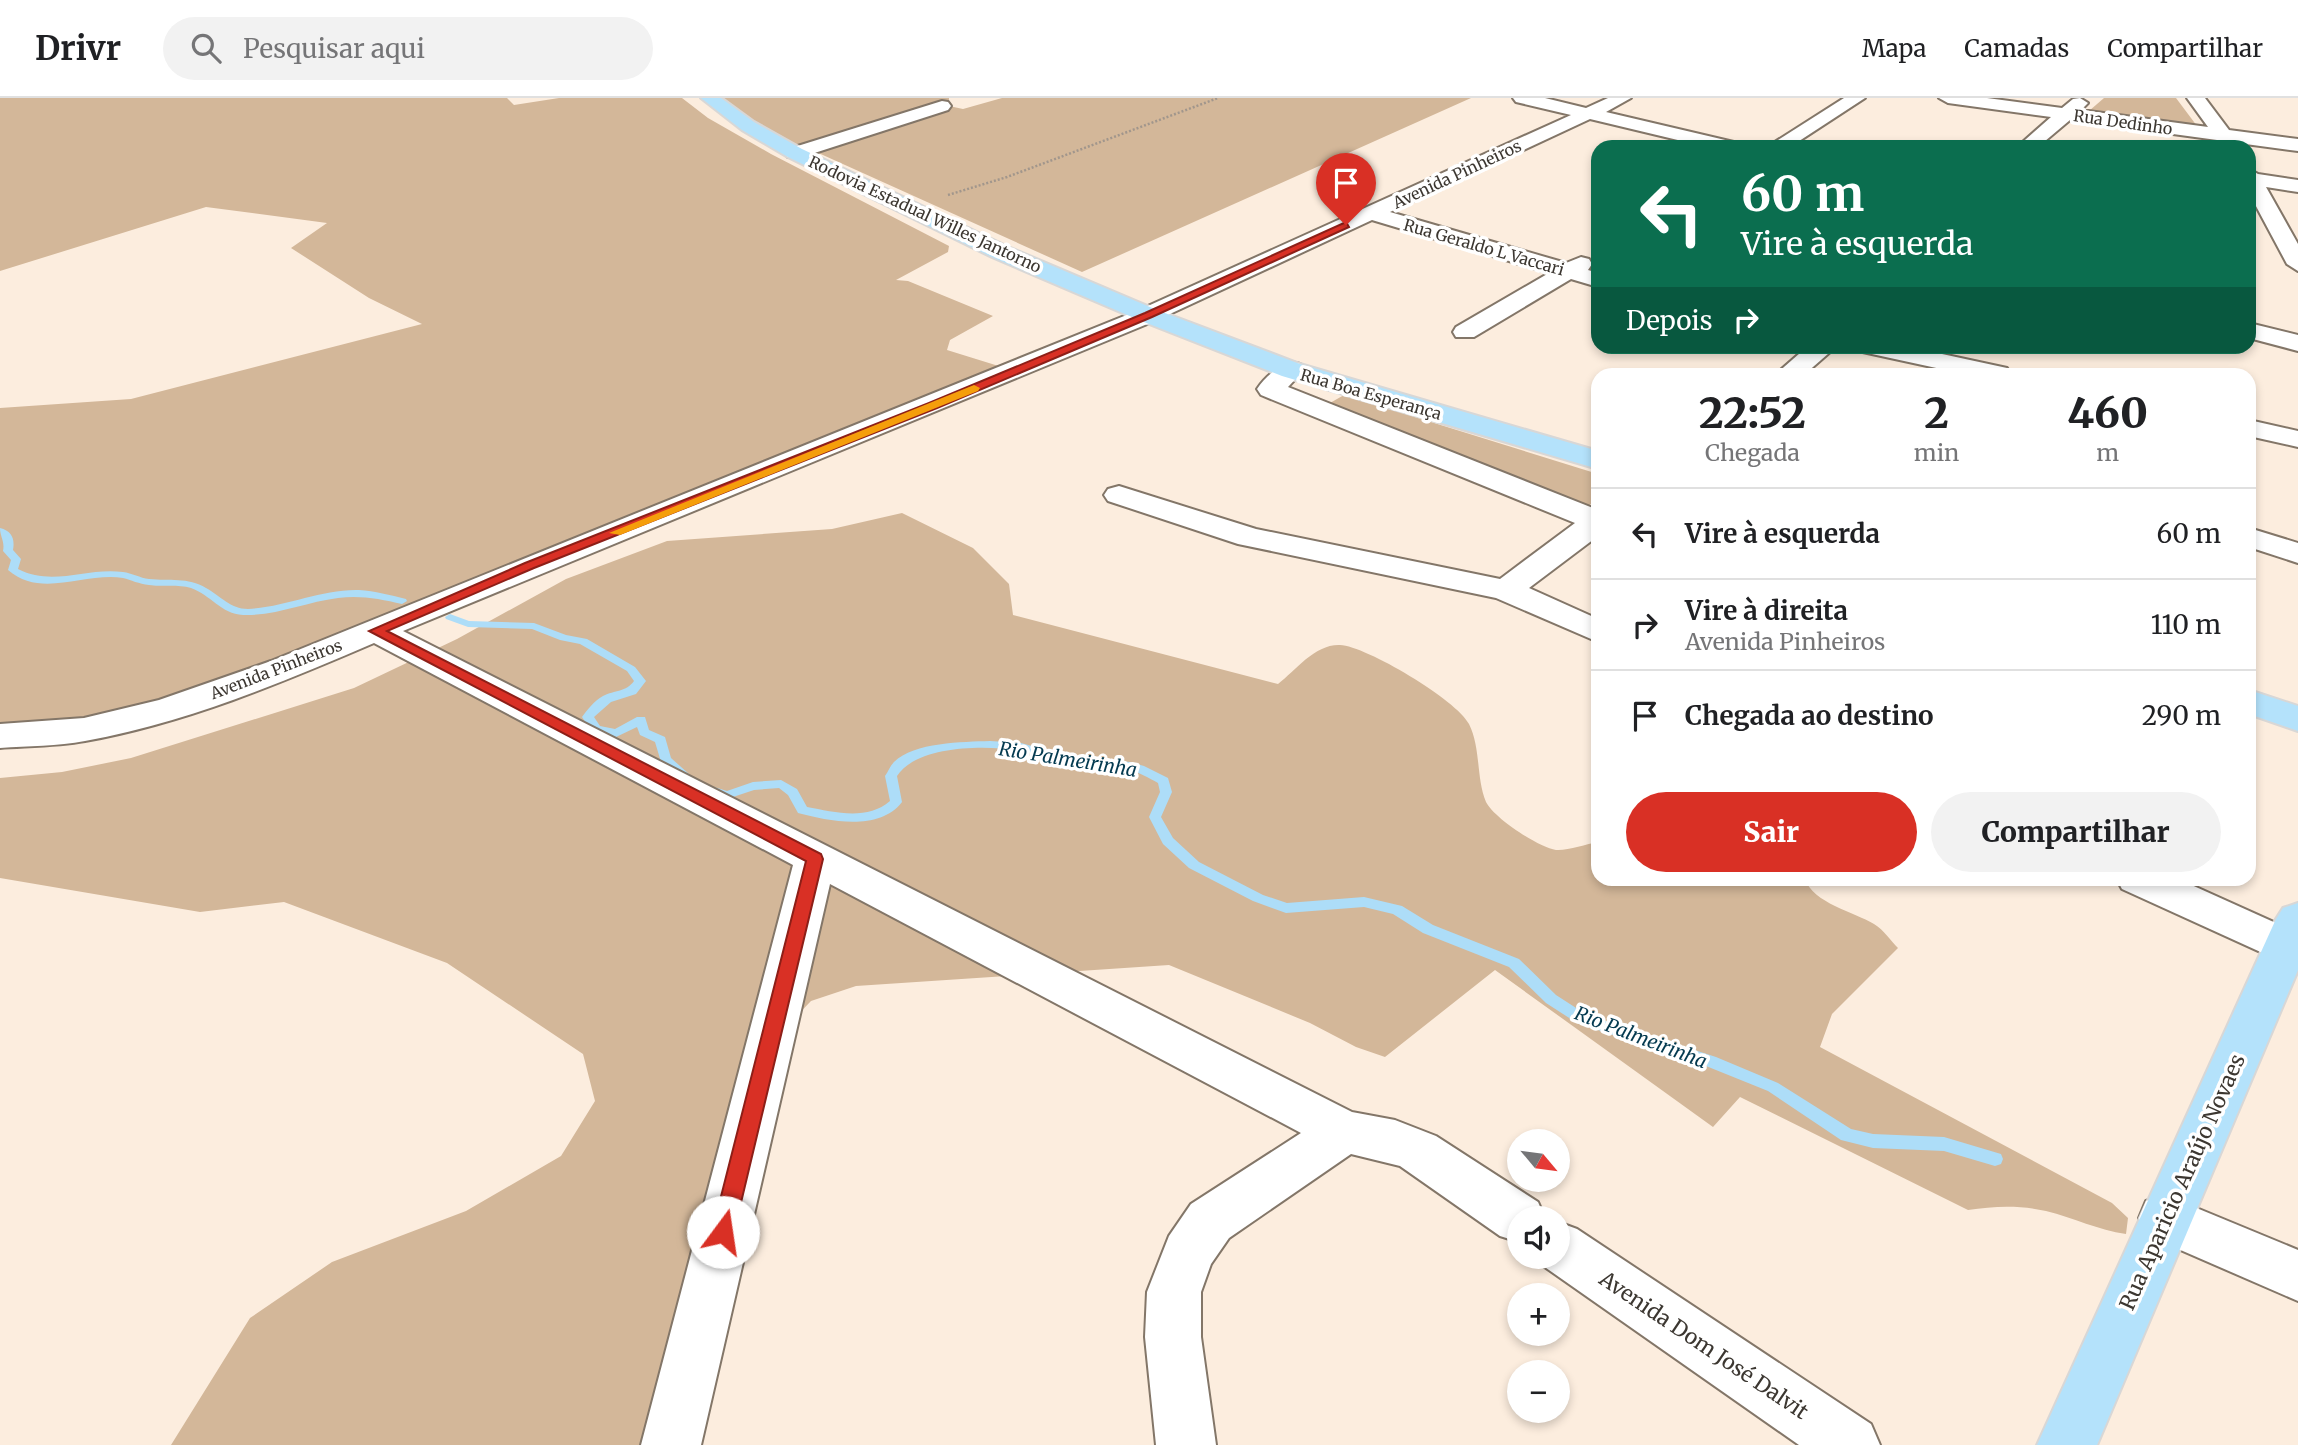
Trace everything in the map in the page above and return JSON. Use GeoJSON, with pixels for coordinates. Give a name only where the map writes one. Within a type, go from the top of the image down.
{"type":"FeatureCollection","features":[{"type":"Feature","properties":{"kind":"main road","name":"Rodovia Estadual Willes Jantorno"},"geometry":{"type":"LineString","coordinates":[[710,98],[755,130],[795,153],[910,206],[1000,252],[1148,315]]}},
{"type":"Feature","properties":{"kind":"main road","name":"Rua Boa Esperança"},"geometry":{"type":"LineString","coordinates":[[1148,315],[1291,370],[1591,458]]}},
{"type":"Feature","properties":{"kind":"main road"},"geometry":{"type":"LineString","coordinates":[[2256,704],[2298,719]]}},
{"type":"Feature","properties":{"kind":"main road","name":"Rua Aparicio Araújo Novaes"},"geometry":{"type":"LineString","coordinates":[[2067,1445],[2165,1218],[2294,939]]}},
{"type":"Feature","properties":{"kind":"street"},"geometry":{"type":"LineString","coordinates":[[1522,98],[1700,140]]}},
{"type":"Feature","properties":{"kind":"street","name":"Avenida Pinheiros"},"geometry":{"type":"LineString","coordinates":[[0,736],[84,730],[170,709],[283,669],[1148,315],[1622,98]]}},
{"type":"Feature","properties":{"kind":"street"},"geometry":{"type":"LineString","coordinates":[[1788,140],[1856,98]]}},
{"type":"Feature","properties":{"kind":"street","name":"Rua Dedinho"},"geometry":{"type":"LineString","coordinates":[[1948,98],[2067,114],[2222,140]]}},
{"type":"Feature","properties":{"kind":"street"},"geometry":{"type":"LineString","coordinates":[[2041,140],[2085,98]]}},
{"type":"Feature","properties":{"kind":"street"},"geometry":{"type":"LineString","coordinates":[[2196,98],[2227,140]]}},
{"type":"Feature","properties":{"kind":"street"},"geometry":{"type":"LineString","coordinates":[[795,153],[942,106]]}},
{"type":"Feature","properties":{"kind":"street","name":"Rua Dedinho"},"geometry":{"type":"LineString","coordinates":[[2256,143],[2298,145]]}},
{"type":"Feature","properties":{"kind":"street"},"geometry":{"type":"LineString","coordinates":[[2256,179],[2298,186]]}},
{"type":"Feature","properties":{"kind":"street"},"geometry":{"type":"LineString","coordinates":[[2256,186],[2288,227],[2298,264]]}},
{"type":"Feature","properties":{"kind":"street","name":"Rua Geraldo L Vaccari"},"geometry":{"type":"LineString","coordinates":[[1371,213],[1591,278]]}},
{"type":"Feature","properties":{"kind":"street"},"geometry":{"type":"LineString","coordinates":[[2256,222],[2288,227]]}},
{"type":"Feature","properties":{"kind":"street"},"geometry":{"type":"LineString","coordinates":[[1465,332],[1591,258]]}},
{"type":"Feature","properties":{"kind":"street"},"geometry":{"type":"LineString","coordinates":[[2256,332],[2298,343]]}},
{"type":"Feature","properties":{"kind":"street"},"geometry":{"type":"LineString","coordinates":[[1797,368],[1815,354]]}},
{"type":"Feature","properties":{"kind":"street"},"geometry":{"type":"LineString","coordinates":[[1904,354],[1970,368]]}},
{"type":"Feature","properties":{"kind":"street"},"geometry":{"type":"LineString","coordinates":[[1291,370],[1270,389],[1591,518]]}},
{"type":"Feature","properties":{"kind":"street"},"geometry":{"type":"LineString","coordinates":[[2256,430],[2298,439]]}},
{"type":"Feature","properties":{"kind":"street"},"geometry":{"type":"LineString","coordinates":[[1119,495],[1249,537],[1506,590],[1591,629]]}},
{"type":"Feature","properties":{"kind":"street"},"geometry":{"type":"LineString","coordinates":[[1506,590],[1591,526]]}},
{"type":"Feature","properties":{"kind":"street"},"geometry":{"type":"LineString","coordinates":[[2256,539],[2298,553]]}},
{"type":"Feature","properties":{"kind":"street"},"geometry":{"type":"LineString","coordinates":[[376,631],[1344,1132],[1395,1140],[1418,1151],[1507,1211]]}},
{"type":"Feature","properties":{"kind":"street"},"geometry":{"type":"LineString","coordinates":[[671,1445],[815,859]]}},
{"type":"Feature","properties":{"kind":"street"},"geometry":{"type":"LineString","coordinates":[[2158,886],[2294,939]]}},
{"type":"Feature","properties":{"kind":"street"},"geometry":{"type":"LineString","coordinates":[[1186,1445],[1173,1337],[1174,1292],[1188,1253],[1210,1221],[1344,1132]]}},
{"type":"Feature","properties":{"kind":"street"},"geometry":{"type":"LineString","coordinates":[[2165,1218],[2298,1276]]}},
{"type":"Feature","properties":{"kind":"street","name":"Avenida Dom José Dalvit"},"geometry":{"type":"LineString","coordinates":[[1570,1254],[1850,1445]]}},
{"type":"Feature","properties":{"kind":"path"},"geometry":{"type":"LineString","coordinates":[[910,206],[1007,177],[1217,98]]}},
{"type":"Feature","properties":{"kind":"shaded area"},"geometry":{"type":"Polygon","coordinates":[[[0,98],[507,98],[514,105],[559,98],[682,98],[708,118],[771,154],[949,246],[948,252],[896,280],[908,281],[993,316],[950,340],[947,350],[1005,368],[430,614],[127,715],[0,727],[0,408],[131,399],[422,324],[369,298],[291,248],[327,223],[206,207],[0,271],[0,98]]]}},
{"type":"Feature","properties":{"kind":"shaded area"},"geometry":{"type":"Polygon","coordinates":[[[713,98],[949,98],[949,106],[963,109],[1002,98],[1471,98],[1082,272],[814,151],[800,149],[774,138],[713,98]]]}},
{"type":"Feature","properties":{"kind":"shaded area"},"geometry":{"type":"Polygon","coordinates":[[[2104,98],[2176,98],[2197,126],[2089,111],[2104,98]]]}},
{"type":"Feature","properties":{"kind":"shaded area"},"geometry":{"type":"Polygon","coordinates":[[[1344,395],[1591,472],[1591,504],[1588,506],[1330,403],[1344,395]]]}},
{"type":"Feature","properties":{"kind":"shaded area"},"geometry":{"type":"Polygon","coordinates":[[[902,513],[973,548],[1009,584],[1013,615],[1278,684],[1314,653],[1331,646],[1340,645],[1369,654],[1430,689],[1469,724],[1473,733],[1483,793],[1486,802],[1498,816],[1517,831],[1548,848],[1566,849],[1591,844],[1591,886],[1808,886],[1825,901],[1874,924],[1898,948],[1832,1014],[1820,1047],[2112,1203],[2128,1218],[2126,1234],[2036,1209],[2007,1207],[1968,1210],[1740,1097],[1713,1127],[1495,970],[1385,1057],[1356,1047],[1310,1023],[1169,965],[856,986],[811,1001],[788,1025],[648,1445],[171,1445],[250,1318],[332,1262],[466,1211],[561,1156],[595,1101],[583,1054],[447,963],[284,902],[200,912],[0,878],[0,778],[62,772],[131,758],[354,688],[457,639],[566,579],[667,541],[832,529],[902,513]]]}},
{"type":"Feature","properties":{"kind":"waterway","name":"Rio Palmeirinha"},"geometry":{"type":"LineString","coordinates":[[0,531],[7,536],[8,551],[16,559],[13,570],[38,580],[108,575],[148,582],[188,584],[202,589],[231,609],[246,612],[358,593],[402,601]]}},
{"type":"Feature","properties":{"kind":"waterway","name":"Rio Palmeirinha"},"geometry":{"type":"LineString","coordinates":[[450,617],[468,624],[534,626],[564,638],[583,641],[631,669],[640,681],[632,692],[607,699],[588,717],[596,729],[616,733],[641,720],[644,732],[661,740],[665,759],[685,777]]}},
{"type":"Feature","properties":{"kind":"waterway","name":"Rio Palmeirinha"},"geometry":{"type":"LineString","coordinates":[[711,790],[727,795],[753,786],[781,784],[793,792],[802,810],[865,817],[887,810],[896,802],[891,776],[899,764],[929,750],[970,745],[1021,747],[1071,761],[1130,766],[1164,781],[1166,792],[1155,817],[1168,841],[1194,865],[1258,898],[1286,908],[1364,902],[1397,910],[1428,929],[1514,963],[1551,999],[1582,1019],[1711,1061],[1773,1087],[1847,1135],[1873,1141],[1944,1144],[1995,1159]]}},
{"type":"Feature","properties":{"kind":"slow traffic"},"geometry":{"type":"LineString","coordinates":[[616,533],[974,388]]}},
{"type":"Feature","properties":{"kind":"route"},"geometry":{"type":"LineString","coordinates":[[723,1232],[815,859],[376,631],[529,566],[933,406],[1148,315],[1346,225]]}}]}
